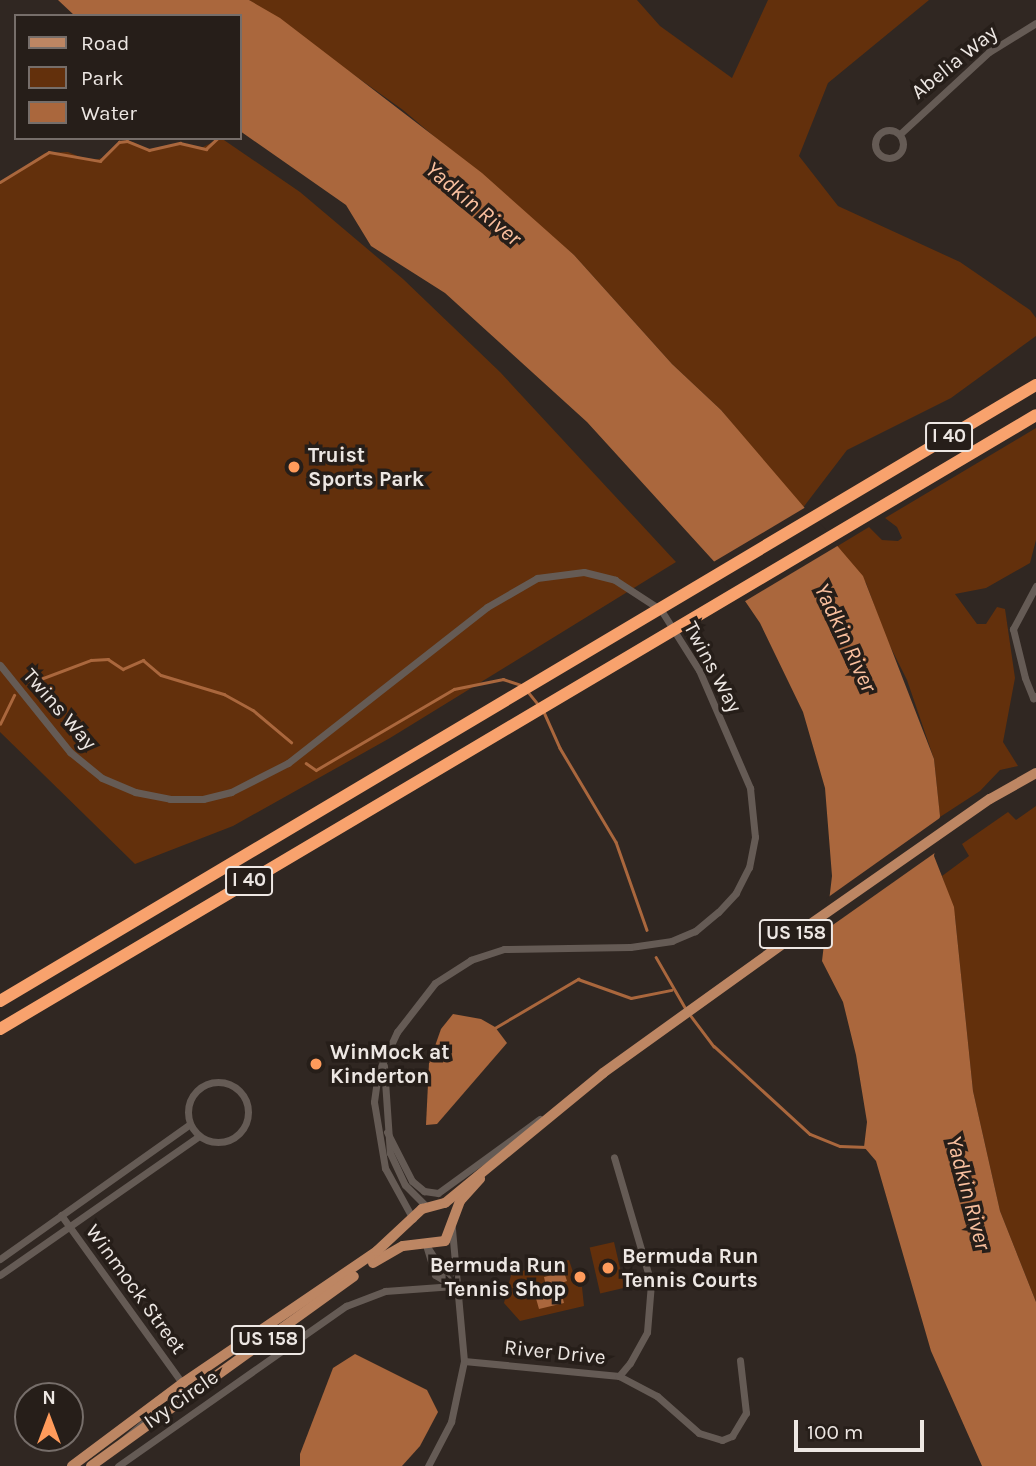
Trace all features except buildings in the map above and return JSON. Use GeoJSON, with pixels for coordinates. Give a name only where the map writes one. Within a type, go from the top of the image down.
{"type":"FeatureCollection","features":[{"type":"Feature","properties":{"kind":"highway","name":"I 40"},"geometry":{"type":"LineString","coordinates":[[0,1001],[1036,385]]}},
{"type":"Feature","properties":{"kind":"highway","name":"I 40"},"geometry":{"type":"LineString","coordinates":[[0,1029],[1036,415]]}},
{"type":"Feature","properties":{"kind":"main road","name":"US 158"},"geometry":{"type":"LineString","coordinates":[[432,1207],[486,1171],[603,1073],[990,799],[1036,773]]}},
{"type":"Feature","properties":{"kind":"main road","name":"US 158"},"geometry":{"type":"LineString","coordinates":[[452,1225],[460,1201],[486,1171]]}},
{"type":"Feature","properties":{"kind":"main road"},"geometry":{"type":"LineString","coordinates":[[432,1207],[452,1225],[441,1244],[424,1244],[413,1231],[413,1220],[432,1207]]}},
{"type":"Feature","properties":{"kind":"main road","name":"US 158"},"geometry":{"type":"LineString","coordinates":[[72,1466],[183,1383],[343,1276],[413,1220]]}},
{"type":"Feature","properties":{"kind":"main road","name":"US 158"},"geometry":{"type":"LineString","coordinates":[[91,1466],[379,1258],[403,1246],[424,1244]]}},
{"type":"Feature","properties":{"kind":"street","name":"Abelia Way"},"geometry":{"type":"LineString","coordinates":[[900,134],[989,52],[1036,23]]}},
{"type":"Feature","properties":{"kind":"street","name":"Abelia Way"},"geometry":{"type":"LineString","coordinates":[[888,130],[900,134],[901,152],[890,158],[879,154],[878,136],[888,130]]}},
{"type":"Feature","properties":{"kind":"street","name":"Twins Way"},"geometry":{"type":"LineString","coordinates":[[0,665],[69,752],[102,778],[135,792],[170,799],[203,799],[231,792],[288,763],[487,607],[537,578],[584,572],[615,580],[645,595],[661,610],[699,670],[750,788],[755,837],[749,867],[736,893],[695,931],[672,941],[630,947],[517,948],[471,960],[435,984],[406,1017],[384,1066],[374,1102],[376,1136],[391,1184],[413,1220]]}},
{"type":"Feature","properties":{"kind":"street"},"geometry":{"type":"LineString","coordinates":[[1034,697],[1013,629],[1036,586]]}},
{"type":"Feature","properties":{"kind":"street","name":"Twins Way"},"geometry":{"type":"LineString","coordinates":[[384,1066],[387,1132],[398,1173],[432,1207]]}},
{"type":"Feature","properties":{"kind":"street"},"geometry":{"type":"LineString","coordinates":[[225,1083],[243,1095],[248,1115],[239,1135],[219,1143],[198,1136],[190,1124],[189,1102],[203,1086],[225,1083]]}},
{"type":"Feature","properties":{"kind":"street","name":"Twins Way"},"geometry":{"type":"LineString","coordinates":[[387,1132],[412,1181],[424,1191],[438,1193],[573,1097]]}},
{"type":"Feature","properties":{"kind":"street"},"geometry":{"type":"LineString","coordinates":[[0,1259],[190,1124]]}},
{"type":"Feature","properties":{"kind":"street"},"geometry":{"type":"LineString","coordinates":[[0,1275],[198,1136]]}},
{"type":"Feature","properties":{"kind":"street","name":"River Drive"},"geometry":{"type":"LineString","coordinates":[[464,1361],[619,1376],[639,1350],[652,1309],[651,1283],[614,1157]]}},
{"type":"Feature","properties":{"kind":"street","name":"Winmock Street"},"geometry":{"type":"LineString","coordinates":[[61,1215],[183,1383]]}},
{"type":"Feature","properties":{"kind":"street"},"geometry":{"type":"LineString","coordinates":[[428,1466],[451,1422],[464,1361],[454,1286],[452,1225]]}},
{"type":"Feature","properties":{"kind":"street"},"geometry":{"type":"LineString","coordinates":[[424,1244],[454,1286]]}},
{"type":"Feature","properties":{"kind":"street","name":"Ivy Circle"},"geometry":{"type":"LineString","coordinates":[[118,1466],[346,1306],[385,1291],[454,1286]]}},
{"type":"Feature","properties":{"kind":"street"},"geometry":{"type":"LineString","coordinates":[[619,1376],[657,1396],[699,1433],[722,1440],[732,1436],[746,1413],[740,1360]]}},
{"type":"Feature","properties":{"kind":"street"},"geometry":{"type":"LineString","coordinates":[[119,1446],[126,1434],[185,1389],[183,1383]]}},
{"type":"Feature","properties":{"kind":"green space"},"geometry":{"type":"Polygon","coordinates":[[[249,0],[637,0],[660,26],[732,78],[768,0],[929,0],[828,83],[799,156],[838,206],[960,262],[1030,310],[1036,318],[1036,336],[951,398],[847,450],[802,509],[721,410],[672,364],[574,255],[403,110],[249,0]]]}},
{"type":"Feature","properties":{"kind":"green space","name":"Truist Sports Park"},"geometry":{"type":"Polygon","coordinates":[[[217,140],[224,140],[300,192],[403,279],[500,372],[676,562],[390,738],[233,826],[135,864],[0,732],[0,183],[45,153],[68,152],[90,161],[106,157],[119,142],[133,142],[149,150],[180,143],[199,149],[217,140]]]}},
{"type":"Feature","properties":{"kind":"green space"},"geometry":{"type":"Polygon","coordinates":[[[1036,428],[1036,540],[1030,563],[986,588],[955,594],[977,624],[986,624],[997,607],[1005,609],[1015,678],[1003,742],[1018,766],[1000,770],[980,791],[940,817],[934,759],[907,680],[886,638],[866,583],[836,547],[869,527],[882,540],[898,541],[902,538],[897,527],[885,518],[1036,428]]]}},
{"type":"Feature","properties":{"kind":"green space"},"geometry":{"type":"Polygon","coordinates":[[[1036,806],[1036,1302],[1000,1211],[973,1091],[955,917],[942,876],[969,856],[962,844],[1008,812],[1016,820],[1036,806]]]}},
{"type":"Feature","properties":{"kind":"green space","name":"Bermuda Run Tennis Courts"},"geometry":{"type":"Polygon","coordinates":[[[614,1242],[625,1288],[600,1293],[590,1248],[614,1242]]]}},
{"type":"Feature","properties":{"kind":"green space"},"geometry":{"type":"Polygon","coordinates":[[[559,1258],[560,1262],[569,1260],[578,1287],[582,1287],[584,1306],[520,1321],[504,1303],[511,1275],[528,1269],[530,1273],[541,1270],[540,1262],[559,1258]]]}},
{"type":"Feature","properties":{"kind":"water","name":"Yadkin River"},"geometry":{"type":"Polygon","coordinates":[[[58,0],[249,0],[280,18],[482,173],[574,255],[672,364],[721,410],[863,576],[934,759],[940,816],[934,856],[954,907],[973,1091],[1000,1211],[1036,1302],[1036,1466],[982,1466],[931,1351],[876,1161],[864,1147],[867,1122],[856,1055],[843,1002],[822,961],[832,876],[825,788],[803,712],[760,623],[730,579],[587,422],[445,293],[371,246],[346,205],[242,132],[242,14],[73,14],[58,0]]]}},
{"type":"Feature","properties":{"kind":"water"},"geometry":{"type":"Polygon","coordinates":[[[453,1014],[481,1019],[495,1027],[507,1043],[437,1124],[426,1125],[429,1063],[441,1029],[453,1014]]]}},
{"type":"Feature","properties":{"kind":"water"},"geometry":{"type":"Polygon","coordinates":[[[564,1272],[567,1281],[559,1284],[564,1303],[539,1309],[535,1295],[547,1291],[544,1277],[564,1272]]]}},
{"type":"Feature","properties":{"kind":"water"},"geometry":{"type":"Polygon","coordinates":[[[355,1354],[427,1390],[438,1412],[420,1446],[402,1466],[300,1466],[300,1454],[333,1368],[355,1354]]]}},
{"type":"Feature","properties":{"kind":"pier"},"geometry":{"type":"Polygon","coordinates":[[[806,507],[839,545],[742,603],[710,564],[806,507]]]}},
{"type":"Feature","properties":{"kind":"pier"},"geometry":{"type":"Polygon","coordinates":[[[944,815],[939,850],[820,934],[827,898],[944,815]]]}},
{"type":"Feature","properties":{"kind":"waterway"},"geometry":{"type":"LineString","coordinates":[[0,182],[49,152],[100,161],[119,142],[127,141],[149,150],[180,143],[206,149],[216,140]]}},
{"type":"Feature","properties":{"kind":"waterway"},"geometry":{"type":"LineString","coordinates":[[30,683],[91,660],[108,659],[123,669],[143,660],[161,675],[224,694],[253,710],[291,742]]}},
{"type":"Feature","properties":{"kind":"waterway"},"geometry":{"type":"LineString","coordinates":[[306,763],[316,770],[454,689],[503,679],[522,685]]}},
{"type":"Feature","properties":{"kind":"waterway"},"geometry":{"type":"LineString","coordinates":[[529,693],[538,704]]}},
{"type":"Feature","properties":{"kind":"waterway"},"geometry":{"type":"LineString","coordinates":[[0,724],[14,695]]}},
{"type":"Feature","properties":{"kind":"waterway"},"geometry":{"type":"LineString","coordinates":[[544,712],[560,748],[616,842],[647,930]]}},
{"type":"Feature","properties":{"kind":"waterway"},"geometry":{"type":"LineString","coordinates":[[656,957],[687,1011]]}},
{"type":"Feature","properties":{"kind":"waterway"},"geometry":{"type":"LineString","coordinates":[[493,1029],[578,979],[631,998],[671,990]]}},
{"type":"Feature","properties":{"kind":"waterway"},"geometry":{"type":"LineString","coordinates":[[691,1016],[714,1046],[810,1134],[840,1146],[867,1147]]}},
{"type":"Feature","properties":{"kind":"place","name":"Truist Sports Park"},"geometry":{"type":"Point","coordinates":[294,467]}},
{"type":"Feature","properties":{"kind":"place","name":"WinMock at Kinderton"},"geometry":{"type":"Point","coordinates":[316,1064]}},
{"type":"Feature","properties":{"kind":"place","name":"Bermuda Run Tennis Courts"},"geometry":{"type":"Point","coordinates":[608,1268]}},
{"type":"Feature","properties":{"kind":"place","name":"Bermuda Run Tennis Shop"},"geometry":{"type":"Point","coordinates":[580,1277]}}]}
